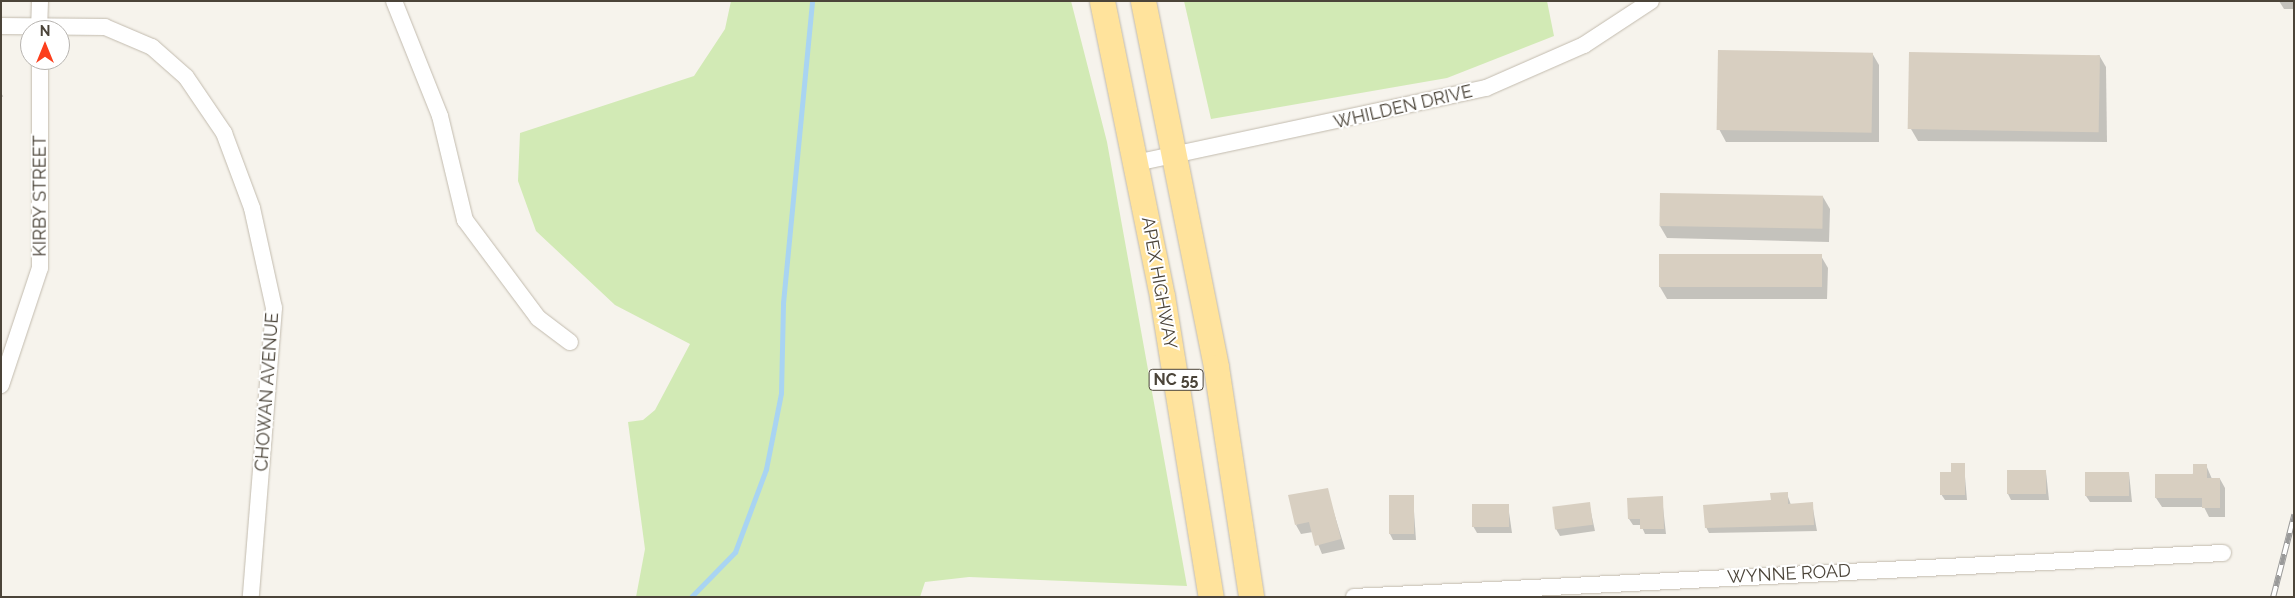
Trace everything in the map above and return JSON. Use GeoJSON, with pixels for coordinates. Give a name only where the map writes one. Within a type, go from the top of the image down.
{"type":"FeatureCollection","features":[{"type":"Feature","properties":{"kind":"main road","name":"APEX HIGHWAY"},"geometry":{"type":"LineString","coordinates":[[1102,1],[1136,163],[1211,597]]}},
{"type":"Feature","properties":{"kind":"main road","name":"NC 55"},"geometry":{"type":"LineString","coordinates":[[1143,1],[1216,367],[1251,597]]}},
{"type":"Feature","properties":{"kind":"street"},"geometry":{"type":"LineString","coordinates":[[40,1],[40,20]]}},
{"type":"Feature","properties":{"kind":"street"},"geometry":{"type":"LineString","coordinates":[[394,1],[440,116],[465,220],[538,318],[570,342]]}},
{"type":"Feature","properties":{"kind":"street","name":"WHILDEN DRIVE"},"geometry":{"type":"LineString","coordinates":[[1136,163],[1486,88],[1584,45],[1652,1]]}},
{"type":"Feature","properties":{"kind":"street","name":"CHOWAN AVENUE"},"geometry":{"type":"LineString","coordinates":[[1,26],[20,27]]}},
{"type":"Feature","properties":{"kind":"street","name":"CHOWAN AVENUE"},"geometry":{"type":"LineString","coordinates":[[70,28],[105,27],[152,47],[186,77],[224,133],[252,208],[274,308],[252,597]]}},
{"type":"Feature","properties":{"kind":"street","name":"KIRBY STREET"},"geometry":{"type":"LineString","coordinates":[[1,385],[40,268],[40,70]]}},
{"type":"Feature","properties":{"kind":"street","name":"WYNNE ROAD"},"geometry":{"type":"LineString","coordinates":[[1354,597],[2223,553]]}},
{"type":"Feature","properties":{"kind":"green space"},"geometry":{"type":"Polygon","coordinates":[[[731,1],[1071,1],[1107,142],[1187,586],[969,577],[925,582],[920,597],[636,597],[645,549],[628,422],[643,420],[655,410],[690,344],[615,305],[536,231],[518,181],[520,133],[694,76],[725,29],[731,1]]]}},
{"type":"Feature","properties":{"kind":"green space"},"geometry":{"type":"Polygon","coordinates":[[[1184,1],[1547,1],[1554,36],[1447,78],[1211,119],[1184,1]]]}},
{"type":"Feature","properties":{"kind":"building"},"geometry":{"type":"Polygon","coordinates":[[[1718,50],[1873,53],[1872,133],[1717,130],[1718,50]]]}},
{"type":"Feature","properties":{"kind":"building"},"geometry":{"type":"Polygon","coordinates":[[[1909,52],[2100,55],[2099,132],[1908,129],[1909,52]]]}},
{"type":"Feature","properties":{"kind":"building"},"geometry":{"type":"Polygon","coordinates":[[[1660,193],[1823,196],[1822,229],[1659,226],[1660,193]]]}},
{"type":"Feature","properties":{"kind":"building"},"geometry":{"type":"Polygon","coordinates":[[[1659,254],[1822,254],[1822,287],[1659,287],[1659,254]]]}},
{"type":"Feature","properties":{"kind":"building"},"geometry":{"type":"Polygon","coordinates":[[[1951,463],[1965,463],[1965,495],[1940,495],[1940,472],[1951,472],[1951,463]]]}},
{"type":"Feature","properties":{"kind":"building"},"geometry":{"type":"Polygon","coordinates":[[[2193,464],[2207,464],[2207,478],[2220,478],[2220,508],[2202,508],[2202,498],[2155,498],[2155,474],[2193,474],[2193,464]]]}},
{"type":"Feature","properties":{"kind":"building"},"geometry":{"type":"Polygon","coordinates":[[[2007,470],[2046,470],[2046,494],[2007,494],[2007,470]]]}},
{"type":"Feature","properties":{"kind":"building"},"geometry":{"type":"Polygon","coordinates":[[[2085,472],[2129,472],[2129,496],[2085,496],[2085,472]]]}},
{"type":"Feature","properties":{"kind":"building"},"geometry":{"type":"Polygon","coordinates":[[[1328,488],[1341,539],[1315,546],[1309,522],[1295,525],[1288,495],[1328,488]]]}},
{"type":"Feature","properties":{"kind":"building"},"geometry":{"type":"Polygon","coordinates":[[[1788,492],[1788,504],[1813,502],[1814,525],[1705,528],[1703,505],[1771,500],[1770,493],[1788,492]]]}},
{"type":"Feature","properties":{"kind":"building"},"geometry":{"type":"Polygon","coordinates":[[[1389,495],[1414,495],[1414,534],[1389,534],[1389,495]]]}},
{"type":"Feature","properties":{"kind":"building"},"geometry":{"type":"Polygon","coordinates":[[[1663,496],[1664,529],[1640,529],[1640,519],[1628,519],[1627,498],[1663,496]]]}},
{"type":"Feature","properties":{"kind":"building"},"geometry":{"type":"Polygon","coordinates":[[[1590,502],[1593,525],[1555,529],[1552,507],[1590,502]]]}},
{"type":"Feature","properties":{"kind":"building"},"geometry":{"type":"Polygon","coordinates":[[[1472,504],[1509,504],[1509,527],[1472,527],[1472,504]]]}},
{"type":"Feature","properties":{"kind":"waterway"},"geometry":{"type":"LineString","coordinates":[[691,597],[735,552],[766,469],[781,393],[783,303],[812,1]]}},
{"type":"Feature","properties":{"kind":"railway"},"geometry":{"type":"LineString","coordinates":[[2273,597],[2294,515]]}}]}
